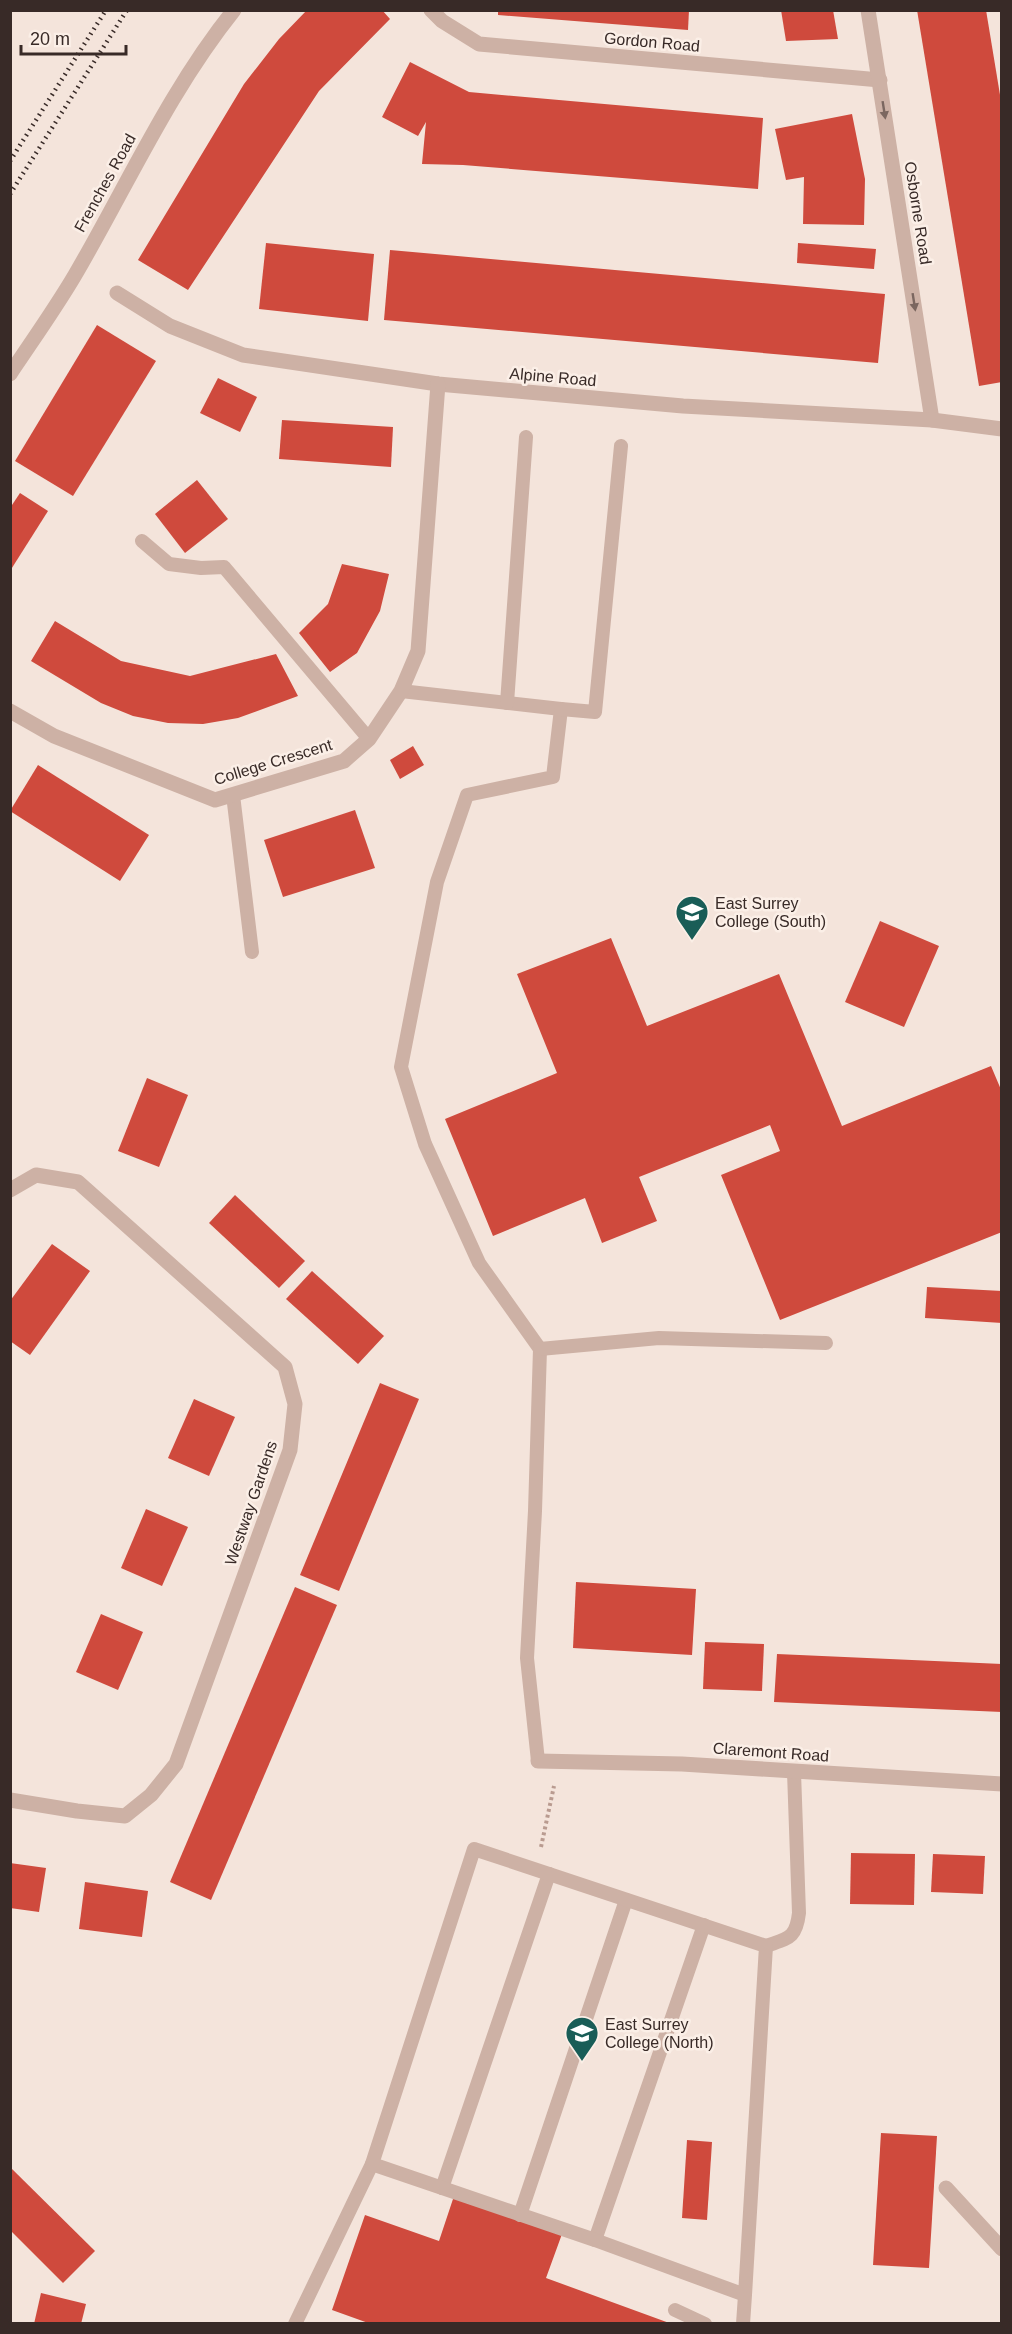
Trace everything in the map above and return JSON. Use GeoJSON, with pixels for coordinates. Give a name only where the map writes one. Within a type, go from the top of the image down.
{"type":"FeatureCollection","features":[{"type":"Feature","properties":{"kind":"street","name":"Frenches Road"},"geometry":{"type":"LineString","coordinates":[[10,374],[75,276],[138,157],[210,41],[234,10]]}},
{"type":"Feature","properties":{"kind":"street","name":"Gordon Road"},"geometry":{"type":"LineString","coordinates":[[431,10],[442,21],[479,44],[880,80]]}},
{"type":"Feature","properties":{"kind":"street","name":"Osborne Road"},"geometry":{"type":"LineString","coordinates":[[868,10],[932,420]]}},
{"type":"Feature","properties":{"kind":"street","name":"Alpine Road"},"geometry":{"type":"LineString","coordinates":[[117,293],[170,326],[243,355],[438,384],[683,406],[932,420],[1002,429]]}},
{"type":"Feature","properties":{"kind":"street","name":"College Crescent"},"geometry":{"type":"LineString","coordinates":[[10,711],[54,736],[215,800],[344,760],[369,739],[401,691],[418,651],[438,384]]}},
{"type":"Feature","properties":{"kind":"street","name":"Westway Gardens"},"geometry":{"type":"LineString","coordinates":[[10,1190],[36,1175],[78,1182],[285,1367],[295,1404],[290,1450],[176,1764],[151,1795],[125,1816],[10,1800]]}},
{"type":"Feature","properties":{"kind":"street","name":"Claremont Road"},"geometry":{"type":"LineString","coordinates":[[538,1761],[682,1764],[1002,1784]]}},
{"type":"Feature","properties":{"kind":"street"},"geometry":{"type":"LineString","coordinates":[[946,2188],[1002,2249]]}},
{"type":"Feature","properties":{"kind":"lane"},"geometry":{"type":"LineString","coordinates":[[507,703],[526,437]]}},
{"type":"Feature","properties":{"kind":"lane"},"geometry":{"type":"LineString","coordinates":[[401,691],[595,712],[621,446]]}},
{"type":"Feature","properties":{"kind":"lane"},"geometry":{"type":"LineString","coordinates":[[142,541],[169,564],[201,568],[224,567],[369,739]]}},
{"type":"Feature","properties":{"kind":"lane"},"geometry":{"type":"LineString","coordinates":[[538,1761],[527,1658],[535,1511],[540,1348],[479,1263],[425,1144],[401,1067],[437,882],[467,795],[553,777],[561,708]]}},
{"type":"Feature","properties":{"kind":"lane"},"geometry":{"type":"LineString","coordinates":[[233,795],[252,952]]}},
{"type":"Feature","properties":{"kind":"lane"},"geometry":{"type":"LineString","coordinates":[[540,1348],[659,1338],[826,1343]]}},
{"type":"Feature","properties":{"kind":"lane"},"geometry":{"type":"LineString","coordinates":[[295,2324],[372,2164],[474,1849],[766,1946],[791,1937],[797,1928],[799,1913],[794,1772]]}},
{"type":"Feature","properties":{"kind":"lane"},"geometry":{"type":"LineString","coordinates":[[442,2188],[543,1872]]}},
{"type":"Feature","properties":{"kind":"lane"},"geometry":{"type":"LineString","coordinates":[[520,2215],[626,1900]]}},
{"type":"Feature","properties":{"kind":"lane"},"geometry":{"type":"LineString","coordinates":[[595,2240],[704,1925]]}},
{"type":"Feature","properties":{"kind":"lane"},"geometry":{"type":"LineString","coordinates":[[743,2324],[766,1946]]}},
{"type":"Feature","properties":{"kind":"lane"},"geometry":{"type":"LineString","coordinates":[[372,2164],[595,2240],[745,2295]]}},
{"type":"Feature","properties":{"kind":"lane"},"geometry":{"type":"LineString","coordinates":[[675,2310],[705,2324]]}},
{"type":"Feature","properties":{"kind":"path"},"geometry":{"type":"LineString","coordinates":[[543,1872],[556,1762]]}},
{"type":"Feature","properties":{"kind":"building"},"geometry":{"type":"Polygon","coordinates":[[[307,10],[382,10],[390,19],[319,91],[188,290],[138,260],[244,84],[279,39],[307,10]]]}},
{"type":"Feature","properties":{"kind":"building"},"geometry":{"type":"Polygon","coordinates":[[[498,10],[689,10],[688,30],[498,15],[498,10]]]}},
{"type":"Feature","properties":{"kind":"building"},"geometry":{"type":"Polygon","coordinates":[[[781,10],[833,10],[838,39],[786,41],[781,10]]]}},
{"type":"Feature","properties":{"kind":"building"},"geometry":{"type":"Polygon","coordinates":[[[917,10],[986,10],[1002,107],[1002,382],[979,386],[917,10]]]}},
{"type":"Feature","properties":{"kind":"building"},"geometry":{"type":"Polygon","coordinates":[[[410,62],[469,92],[763,118],[758,189],[463,165],[422,164],[426,122],[418,136],[382,117],[410,62]]]}},
{"type":"Feature","properties":{"kind":"building"},"geometry":{"type":"Polygon","coordinates":[[[852,114],[865,179],[864,225],[803,224],[804,177],[786,180],[775,129],[852,114]]]}},
{"type":"Feature","properties":{"kind":"building"},"geometry":{"type":"Polygon","coordinates":[[[266,243],[374,254],[368,321],[259,309],[266,243]]]}},
{"type":"Feature","properties":{"kind":"building"},"geometry":{"type":"Polygon","coordinates":[[[798,243],[876,249],[874,269],[797,263],[798,243]]]}},
{"type":"Feature","properties":{"kind":"building"},"geometry":{"type":"Polygon","coordinates":[[[390,250],[885,294],[878,363],[384,320],[390,250]]]}},
{"type":"Feature","properties":{"kind":"building"},"geometry":{"type":"Polygon","coordinates":[[[97,325],[156,361],[73,496],[15,461],[97,325]]]}},
{"type":"Feature","properties":{"kind":"building"},"geometry":{"type":"Polygon","coordinates":[[[218,378],[257,397],[240,432],[200,413],[218,378]]]}},
{"type":"Feature","properties":{"kind":"building"},"geometry":{"type":"Polygon","coordinates":[[[282,420],[393,427],[391,467],[279,459],[282,420]]]}},
{"type":"Feature","properties":{"kind":"building"},"geometry":{"type":"Polygon","coordinates":[[[197,480],[228,519],[185,553],[155,514],[197,480]]]}},
{"type":"Feature","properties":{"kind":"building"},"geometry":{"type":"Polygon","coordinates":[[[20,493],[48,511],[10,571],[10,508],[20,493]]]}},
{"type":"Feature","properties":{"kind":"building"},"geometry":{"type":"Polygon","coordinates":[[[342,564],[389,574],[380,611],[357,653],[330,672],[299,633],[328,604],[342,564]]]}},
{"type":"Feature","properties":{"kind":"building"},"geometry":{"type":"Polygon","coordinates":[[[55,621],[121,661],[190,676],[276,654],[298,696],[238,718],[203,724],[168,723],[133,716],[101,703],[31,661],[55,621]]]}},
{"type":"Feature","properties":{"kind":"building"},"geometry":{"type":"Polygon","coordinates":[[[413,746],[424,765],[400,779],[390,760],[413,746]]]}},
{"type":"Feature","properties":{"kind":"building"},"geometry":{"type":"Polygon","coordinates":[[[38,765],[149,835],[120,881],[10,811],[38,765]]]}},
{"type":"Feature","properties":{"kind":"building"},"geometry":{"type":"Polygon","coordinates":[[[355,810],[375,868],[283,897],[264,840],[355,810]]]}},
{"type":"Feature","properties":{"kind":"building"},"geometry":{"type":"Polygon","coordinates":[[[880,921],[939,946],[904,1027],[845,1002],[880,921]]]}},
{"type":"Feature","properties":{"kind":"building"},"geometry":{"type":"Polygon","coordinates":[[[611,938],[647,1026],[779,974],[842,1126],[991,1066],[1002,1092],[1002,1232],[780,1320],[721,1175],[780,1151],[770,1125],[639,1177],[657,1221],[602,1243],[585,1198],[493,1236],[445,1119],[557,1073],[517,974],[611,938]]]}},
{"type":"Feature","properties":{"kind":"building"},"geometry":{"type":"Polygon","coordinates":[[[147,1078],[188,1095],[159,1167],[118,1151],[147,1078]]]}},
{"type":"Feature","properties":{"kind":"building"},"geometry":{"type":"Polygon","coordinates":[[[235,1195],[305,1261],[279,1288],[209,1223],[235,1195]]]}},
{"type":"Feature","properties":{"kind":"building"},"geometry":{"type":"Polygon","coordinates":[[[52,1244],[90,1271],[30,1355],[10,1341],[10,1301],[52,1244]]]}},
{"type":"Feature","properties":{"kind":"building"},"geometry":{"type":"Polygon","coordinates":[[[312,1271],[384,1336],[358,1364],[286,1299],[312,1271]]]}},
{"type":"Feature","properties":{"kind":"building"},"geometry":{"type":"Polygon","coordinates":[[[927,1287],[1002,1291],[1002,1323],[925,1318],[927,1287]]]}},
{"type":"Feature","properties":{"kind":"building"},"geometry":{"type":"Polygon","coordinates":[[[380,1383],[419,1399],[339,1591],[300,1575],[380,1383]]]}},
{"type":"Feature","properties":{"kind":"building"},"geometry":{"type":"Polygon","coordinates":[[[194,1399],[235,1417],[209,1476],[168,1458],[194,1399]]]}},
{"type":"Feature","properties":{"kind":"building"},"geometry":{"type":"Polygon","coordinates":[[[146,1509],[188,1527],[162,1586],[121,1568],[146,1509]]]}},
{"type":"Feature","properties":{"kind":"building"},"geometry":{"type":"Polygon","coordinates":[[[576,1582],[696,1589],[692,1655],[573,1648],[576,1582]]]}},
{"type":"Feature","properties":{"kind":"building"},"geometry":{"type":"Polygon","coordinates":[[[295,1587],[337,1605],[211,1900],[170,1882],[295,1587]]]}},
{"type":"Feature","properties":{"kind":"building"},"geometry":{"type":"Polygon","coordinates":[[[101,1614],[143,1632],[118,1690],[76,1672],[101,1614]]]}},
{"type":"Feature","properties":{"kind":"building"},"geometry":{"type":"Polygon","coordinates":[[[705,1642],[764,1644],[762,1691],[703,1689],[705,1642]]]}},
{"type":"Feature","properties":{"kind":"building"},"geometry":{"type":"Polygon","coordinates":[[[777,1654],[1002,1664],[1002,1712],[774,1702],[777,1654]]]}},
{"type":"Feature","properties":{"kind":"building"},"geometry":{"type":"Polygon","coordinates":[[[851,1853],[915,1854],[914,1905],[850,1904],[851,1853]]]}},
{"type":"Feature","properties":{"kind":"building"},"geometry":{"type":"Polygon","coordinates":[[[933,1854],[985,1856],[983,1894],[931,1892],[933,1854]]]}},
{"type":"Feature","properties":{"kind":"building"},"geometry":{"type":"Polygon","coordinates":[[[10,1863],[46,1868],[39,1912],[10,1908],[10,1863]]]}},
{"type":"Feature","properties":{"kind":"building"},"geometry":{"type":"Polygon","coordinates":[[[85,1882],[148,1891],[142,1937],[79,1929],[85,1882]]]}},
{"type":"Feature","properties":{"kind":"building"},"geometry":{"type":"Polygon","coordinates":[[[881,2133],[937,2136],[929,2268],[873,2265],[881,2133]]]}},
{"type":"Feature","properties":{"kind":"building"},"geometry":{"type":"Polygon","coordinates":[[[687,2140],[712,2142],[707,2220],[682,2218],[687,2140]]]}},
{"type":"Feature","properties":{"kind":"building"},"geometry":{"type":"Polygon","coordinates":[[[10,2167],[95,2251],[63,2283],[10,2230],[10,2167]]]}},
{"type":"Feature","properties":{"kind":"building"},"geometry":{"type":"Polygon","coordinates":[[[454,2196],[562,2234],[546,2278],[672,2324],[371,2324],[332,2310],[365,2215],[439,2241],[454,2196]]]}},
{"type":"Feature","properties":{"kind":"building"},"geometry":{"type":"Polygon","coordinates":[[[41,2293],[86,2304],[81,2324],[34,2324],[41,2293]]]}},
{"type":"Feature","properties":{"kind":"railway"},"geometry":{"type":"LineString","coordinates":[[10,161],[106,10]]}},
{"type":"Feature","properties":{"kind":"railway"},"geometry":{"type":"LineString","coordinates":[[10,194],[127,10]]}},
{"type":"Feature","properties":{"kind":"place","name":"East Surrey College (South)"},"geometry":{"type":"Point","coordinates":[692,941]}},
{"type":"Feature","properties":{"kind":"place","name":"East Surrey College (North)"},"geometry":{"type":"Point","coordinates":[582,2062]}}]}
